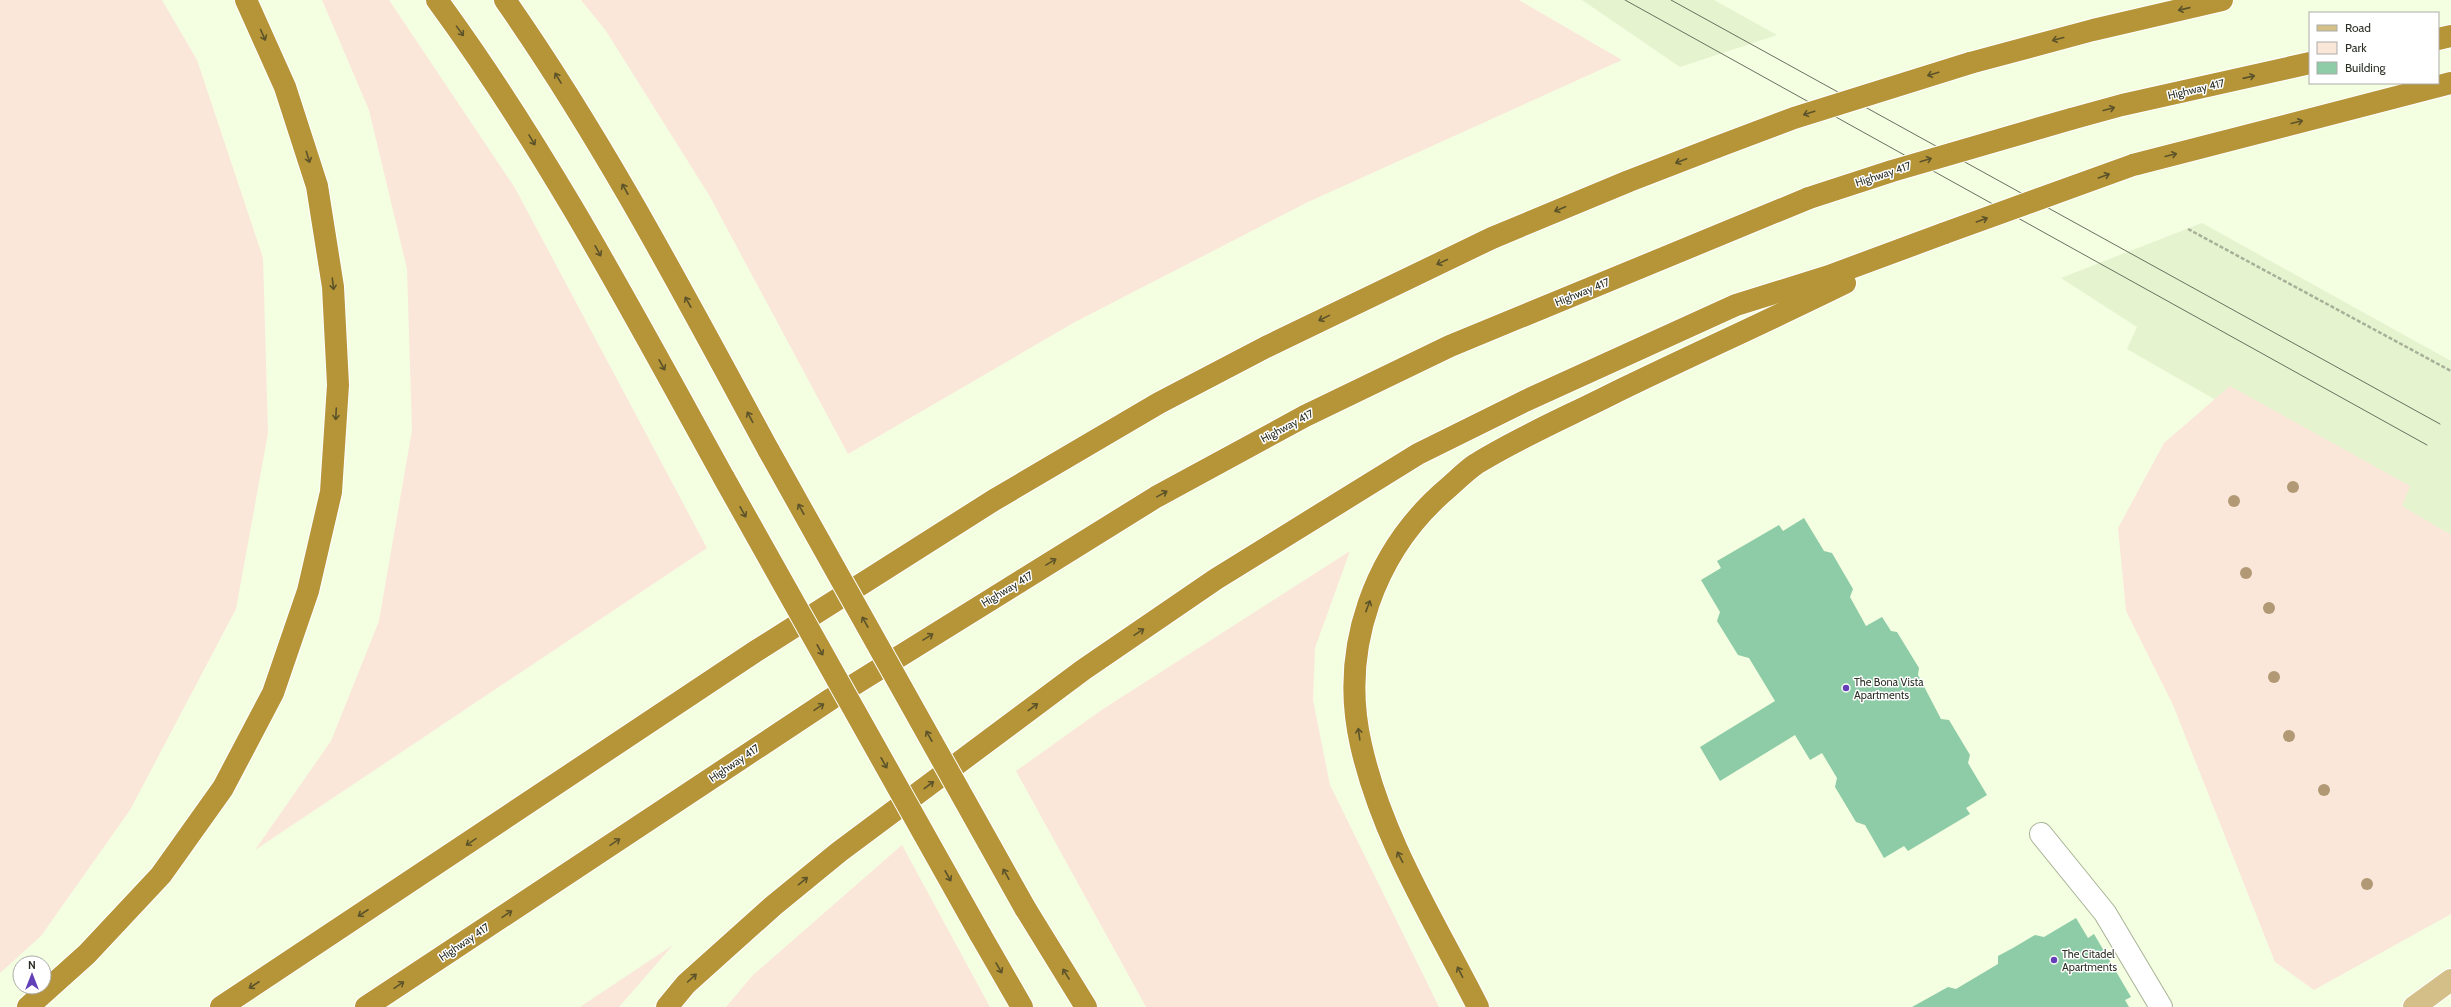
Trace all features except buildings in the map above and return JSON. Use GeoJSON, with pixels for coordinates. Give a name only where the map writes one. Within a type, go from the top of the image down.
{"type":"FeatureCollection","features":[{"type":"Feature","properties":{"kind":"highway"},"geometry":{"type":"LineString","coordinates":[[28,1007],[87,954],[161,875],[223,788],[273,693],[308,591],[331,492],[338,385],[334,287],[317,186],[285,87],[246,0]]}},
{"type":"Feature","properties":{"kind":"highway"},"geometry":{"type":"LineString","coordinates":[[437,0],[476,54],[539,151],[599,253],[1022,1007]]}},
{"type":"Feature","properties":{"kind":"highway"},"geometry":{"type":"LineString","coordinates":[[504,0],[549,64],[616,173],[769,451],[1025,908],[1086,1007]]}},
{"type":"Feature","properties":{"kind":"highway"},"geometry":{"type":"LineString","coordinates":[[221,1007],[756,651],[994,500],[1159,403],[1266,347],[1492,238],[1628,181],[1794,118],[1970,63],[2093,30],[2222,0]]}},
{"type":"Feature","properties":{"kind":"highway"},"geometry":{"type":"LineString","coordinates":[[2439,39],[2451,36]]}},
{"type":"Feature","properties":{"kind":"highway","name":"Highway 417"},"geometry":{"type":"LineString","coordinates":[[366,1007],[831,699],[1156,497],[1305,416],[1450,346],[1809,198],[1906,166],[2122,105],[2309,63]]}},
{"type":"Feature","properties":{"kind":"highway"},"geometry":{"type":"LineString","coordinates":[[667,1007],[686,984],[803,881],[1077,674],[1216,579],[1418,454],[1525,401],[1736,305],[1829,276],[2133,165],[2451,83]]}},
{"type":"Feature","properties":{"kind":"highway"},"geometry":{"type":"LineString","coordinates":[[1478,1007],[1394,844],[1373,788],[1360,742],[1353,676],[1358,641],[1365,611],[1390,556],[1408,528],[1428,504],[1474,465],[1540,430],[1945,234]]}},
{"type":"Feature","properties":{"kind":"main road"},"geometry":{"type":"LineString","coordinates":[[2415,1007],[2451,980]]}},
{"type":"Feature","properties":{"kind":"main road"},"geometry":{"type":"LineString","coordinates":[[2415,1007],[2451,988]]}},
{"type":"Feature","properties":{"kind":"lane"},"geometry":{"type":"LineString","coordinates":[[2041,834],[2105,913],[2161,1007]]}},
{"type":"Feature","properties":{"kind":"path"},"geometry":{"type":"LineString","coordinates":[[2188,229],[2451,370]]}},
{"type":"Feature","properties":{"kind":"shaded area"},"geometry":{"type":"Polygon","coordinates":[[[1582,0],[1714,0],[1777,35],[1680,67],[1582,0]]]}},
{"type":"Feature","properties":{"kind":"shaded area"},"geometry":{"type":"Polygon","coordinates":[[[2202,223],[2451,361],[2451,535],[2127,349],[2137,327],[2061,278],[2202,223]]]}},
{"type":"Feature","properties":{"kind":"green space"},"geometry":{"type":"Polygon","coordinates":[[[0,0],[162,0],[197,60],[263,258],[268,433],[236,609],[130,810],[41,936],[20,955],[12,955],[12,962],[0,973],[0,0]]]}},
{"type":"Feature","properties":{"kind":"green space"},"geometry":{"type":"Polygon","coordinates":[[[322,0],[389,0],[515,188],[707,548],[255,850],[331,741],[379,621],[412,430],[407,269],[369,110],[322,0]]]}},
{"type":"Feature","properties":{"kind":"green space"},"geometry":{"type":"Polygon","coordinates":[[[581,0],[1519,0],[1622,60],[1308,202],[1075,322],[848,454],[709,195],[606,31],[581,0]]]}},
{"type":"Feature","properties":{"kind":"green space"},"geometry":{"type":"Polygon","coordinates":[[[2230,386],[2410,486],[2402,506],[2451,535],[2451,914],[2314,990],[2275,962],[2173,705],[2126,611],[2118,528],[2164,443],[2230,386]]]}},
{"type":"Feature","properties":{"kind":"green space"},"geometry":{"type":"Polygon","coordinates":[[[1350,551],[1315,648],[1313,700],[1330,785],[1439,1007],[1146,1007],[1016,771],[1103,709],[1350,551]]]}},
{"type":"Feature","properties":{"kind":"green space"},"geometry":{"type":"Polygon","coordinates":[[[902,845],[990,1007],[726,1007],[753,975],[902,845]]]}},
{"type":"Feature","properties":{"kind":"green space"},"geometry":{"type":"Polygon","coordinates":[[[673,945],[619,1007],[580,1007],[673,945]]]}},
{"type":"Feature","properties":{"kind":"tram line"},"geometry":{"type":"LineString","coordinates":[[1625,0],[2427,445]]}},
{"type":"Feature","properties":{"kind":"tram line"},"geometry":{"type":"LineString","coordinates":[[1671,0],[2440,424]]}},
{"type":"Feature","properties":{"kind":"place","name":"The Bona Vista Apartments"},"geometry":{"type":"Point","coordinates":[1846,688]}},
{"type":"Feature","properties":{"kind":"place","name":"The Citadel Apartments"},"geometry":{"type":"Point","coordinates":[2054,960]}}]}
